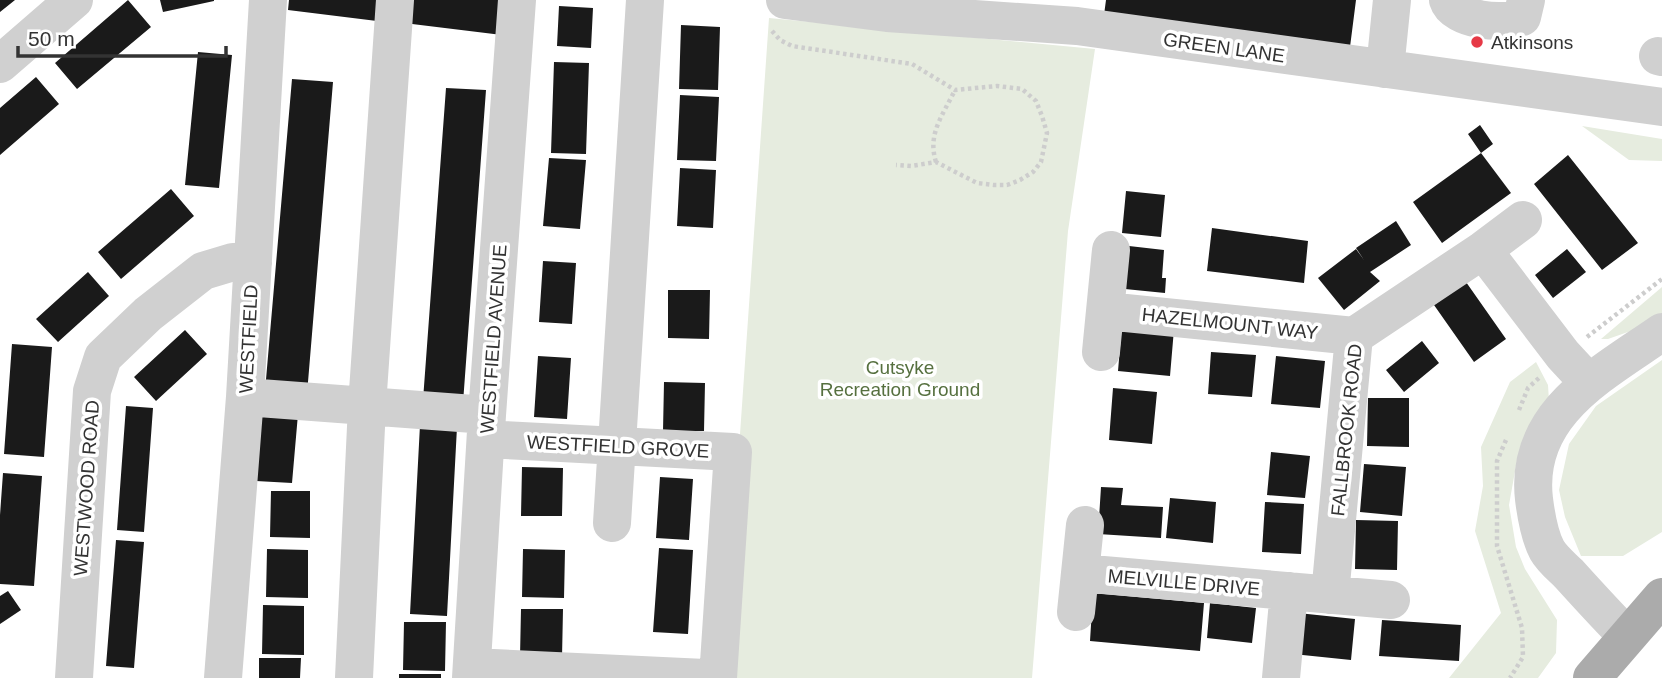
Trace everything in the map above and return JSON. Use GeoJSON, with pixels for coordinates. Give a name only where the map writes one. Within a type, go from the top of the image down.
{"type":"FeatureCollection","features":[{"type":"Feature","properties":{"kind":"main road"},"geometry":{"type":"LineString","coordinates":[[1592,678],[1662,597]]}},
{"type":"Feature","properties":{"kind":"street"},"geometry":{"type":"LineString","coordinates":[[0,64],[74,0]]}},
{"type":"Feature","properties":{"kind":"street","name":"WESTFIELD"},"geometry":{"type":"LineString","coordinates":[[223,678],[245,397],[268,0]]}},
{"type":"Feature","properties":{"kind":"street"},"geometry":{"type":"LineString","coordinates":[[354,678],[368,406],[395,0]]}},
{"type":"Feature","properties":{"kind":"street","name":"WESTFIELD AVENUE"},"geometry":{"type":"LineString","coordinates":[[472,672],[486,427],[517,0]]}},
{"type":"Feature","properties":{"kind":"street"},"geometry":{"type":"LineString","coordinates":[[612,523],[645,0]]}},
{"type":"Feature","properties":{"kind":"street"},"geometry":{"type":"LineString","coordinates":[[1385,69],[1392,0]]}},
{"type":"Feature","properties":{"kind":"street"},"geometry":{"type":"LineString","coordinates":[[1448,0],[1456,13],[1492,21],[1515,20],[1521,17],[1526,0]]}},
{"type":"Feature","properties":{"kind":"street","name":"GREEN LANE"},"geometry":{"type":"LineString","coordinates":[[777,14],[1078,13],[1385,69],[1662,107]]}},
{"type":"Feature","properties":{"kind":"street","name":"FALLBROOK ROAD"},"geometry":{"type":"LineString","coordinates":[[1330,595],[1354,336],[1523,220]]}},
{"type":"Feature","properties":{"kind":"street"},"geometry":{"type":"LineString","coordinates":[[1101,352],[1111,250]]}},
{"type":"Feature","properties":{"kind":"street"},"geometry":{"type":"LineString","coordinates":[[1483,250],[1563,355],[1589,383]]}},
{"type":"Feature","properties":{"kind":"street","name":"WESTWOOD ROAD"},"geometry":{"type":"LineString","coordinates":[[74,678],[92,391],[103,357],[148,314],[203,271],[233,262],[253,262]]}},
{"type":"Feature","properties":{"kind":"street","name":"HAZELMOUNT WAY"},"geometry":{"type":"LineString","coordinates":[[1106,311],[1354,336]]}},
{"type":"Feature","properties":{"kind":"street"},"geometry":{"type":"LineString","coordinates":[[1627,636],[1547,551],[1536,517],[1533,488],[1541,441],[1563,407],[1589,383],[1662,332]]}},
{"type":"Feature","properties":{"kind":"street","name":"WESTFIELD GROVE"},"geometry":{"type":"LineString","coordinates":[[245,397],[368,406],[486,427],[616,445],[733,452],[718,678]]}},
{"type":"Feature","properties":{"kind":"street"},"geometry":{"type":"LineString","coordinates":[[1076,612],[1085,525]]}},
{"type":"Feature","properties":{"kind":"street","name":"MELVILLE DRIVE"},"geometry":{"type":"LineString","coordinates":[[1080,573],[1289,591]]}},
{"type":"Feature","properties":{"kind":"street"},"geometry":{"type":"LineString","coordinates":[[1281,678],[1289,591],[1391,600]]}},
{"type":"Feature","properties":{"kind":"street"},"geometry":{"type":"LineString","coordinates":[[472,672],[705,678]]}},
{"type":"Feature","properties":{"kind":"path"},"geometry":{"type":"LineString","coordinates":[[777,14],[780,40],[792,46],[912,64],[955,90],[997,86],[1022,89],[1036,102],[1047,133],[1041,162],[1033,172],[1007,185],[976,183],[936,162],[911,166],[896,165]]}},
{"type":"Feature","properties":{"kind":"path"},"geometry":{"type":"LineString","coordinates":[[936,162],[932,139],[955,90]]}},
{"type":"Feature","properties":{"kind":"green space","name":"Cutsyke Recreation Ground"},"geometry":{"type":"Polygon","coordinates":[[[769,18],[1095,49],[1068,231],[1032,678],[723,678],[769,18]]]}},
{"type":"Feature","properties":{"kind":"green space"},"geometry":{"type":"Polygon","coordinates":[[[1582,126],[1662,139],[1662,161],[1629,160],[1582,126]]]}},
{"type":"Feature","properties":{"kind":"green space"},"geometry":{"type":"Polygon","coordinates":[[[1662,287],[1662,320],[1601,339],[1662,287]]]}},
{"type":"Feature","properties":{"kind":"green space"},"geometry":{"type":"Polygon","coordinates":[[[1662,360],[1662,532],[1623,556],[1581,556],[1565,517],[1559,490],[1569,444],[1596,406],[1662,360]]]}},
{"type":"Feature","properties":{"kind":"green space"},"geometry":{"type":"Polygon","coordinates":[[[1536,362],[1548,385],[1549,401],[1517,460],[1509,505],[1516,547],[1525,569],[1557,620],[1556,653],[1538,678],[1449,678],[1501,613],[1475,531],[1483,486],[1481,447],[1510,382],[1536,362]]]}},
{"type":"Feature","properties":{"kind":"building"},"geometry":{"type":"Polygon","coordinates":[[[0,0],[15,0],[0,12],[0,0]]]}},
{"type":"Feature","properties":{"kind":"building"},"geometry":{"type":"Polygon","coordinates":[[[128,0],[151,27],[77,89],[55,63],[128,0]]]}},
{"type":"Feature","properties":{"kind":"building"},"geometry":{"type":"Polygon","coordinates":[[[160,0],[214,0],[214,1],[163,12],[160,0]]]}},
{"type":"Feature","properties":{"kind":"building"},"geometry":{"type":"Polygon","coordinates":[[[289,0],[388,0],[385,22],[288,10],[289,0]]]}},
{"type":"Feature","properties":{"kind":"building"},"geometry":{"type":"Polygon","coordinates":[[[407,0],[506,0],[502,35],[404,23],[407,0]]]}},
{"type":"Feature","properties":{"kind":"building"},"geometry":{"type":"Polygon","coordinates":[[[1106,0],[1356,0],[1350,47],[1104,15],[1106,0]]]}},
{"type":"Feature","properties":{"kind":"building"},"geometry":{"type":"Polygon","coordinates":[[[559,6],[593,8],[591,48],[557,46],[559,6]]]}},
{"type":"Feature","properties":{"kind":"building"},"geometry":{"type":"Polygon","coordinates":[[[681,25],[720,27],[718,90],[679,89],[681,25]]]}},
{"type":"Feature","properties":{"kind":"building"},"geometry":{"type":"Polygon","coordinates":[[[198,52],[232,55],[219,188],[185,185],[198,52]]]}},
{"type":"Feature","properties":{"kind":"building"},"geometry":{"type":"Polygon","coordinates":[[[554,62],[589,63],[586,154],[551,153],[554,62]]]}},
{"type":"Feature","properties":{"kind":"building"},"geometry":{"type":"Polygon","coordinates":[[[36,77],[59,104],[0,155],[0,108],[36,77]]]}},
{"type":"Feature","properties":{"kind":"building"},"geometry":{"type":"Polygon","coordinates":[[[292,79],[333,82],[307,394],[265,391],[292,79]]]}},
{"type":"Feature","properties":{"kind":"building"},"geometry":{"type":"Polygon","coordinates":[[[446,88],[486,90],[463,403],[423,400],[446,88]]]}},
{"type":"Feature","properties":{"kind":"building"},"geometry":{"type":"Polygon","coordinates":[[[680,95],[719,97],[716,161],[677,160],[680,95]]]}},
{"type":"Feature","properties":{"kind":"building"},"geometry":{"type":"Polygon","coordinates":[[[1480,125],[1493,144],[1481,153],[1468,134],[1480,125]]]}},
{"type":"Feature","properties":{"kind":"building"},"geometry":{"type":"Polygon","coordinates":[[[1481,153],[1511,193],[1442,243],[1413,202],[1481,153]]]}},
{"type":"Feature","properties":{"kind":"building"},"geometry":{"type":"Polygon","coordinates":[[[1568,155],[1638,243],[1602,270],[1534,184],[1568,155]]]}},
{"type":"Feature","properties":{"kind":"building"},"geometry":{"type":"Polygon","coordinates":[[[549,158],[586,160],[580,229],[543,226],[549,158]]]}},
{"type":"Feature","properties":{"kind":"building"},"geometry":{"type":"Polygon","coordinates":[[[680,168],[716,170],[713,228],[677,226],[680,168]]]}},
{"type":"Feature","properties":{"kind":"building"},"geometry":{"type":"Polygon","coordinates":[[[171,189],[194,216],[121,279],[98,252],[171,189]]]}},
{"type":"Feature","properties":{"kind":"building"},"geometry":{"type":"Polygon","coordinates":[[[1126,191],[1165,195],[1161,237],[1122,233],[1126,191]]]}},
{"type":"Feature","properties":{"kind":"building"},"geometry":{"type":"Polygon","coordinates":[[[1396,221],[1411,245],[1370,272],[1380,281],[1344,310],[1318,278],[1356,249],[1364,260],[1356,248],[1396,221]]]}},
{"type":"Feature","properties":{"kind":"building"},"geometry":{"type":"Polygon","coordinates":[[[1212,228],[1308,241],[1304,283],[1207,271],[1212,228]]]}},
{"type":"Feature","properties":{"kind":"building"},"geometry":{"type":"Polygon","coordinates":[[[1129,246],[1164,250],[1162,278],[1166,278],[1165,293],[1125,289],[1129,246]]]}},
{"type":"Feature","properties":{"kind":"building"},"geometry":{"type":"Polygon","coordinates":[[[1567,249],[1586,272],[1553,298],[1535,275],[1567,249]]]}},
{"type":"Feature","properties":{"kind":"building"},"geometry":{"type":"Polygon","coordinates":[[[543,261],[576,263],[572,324],[539,322],[543,261]]]}},
{"type":"Feature","properties":{"kind":"building"},"geometry":{"type":"Polygon","coordinates":[[[88,272],[109,296],[58,342],[36,319],[88,272]]]}},
{"type":"Feature","properties":{"kind":"building"},"geometry":{"type":"Polygon","coordinates":[[[1466,282],[1506,339],[1474,362],[1434,305],[1466,282]]]}},
{"type":"Feature","properties":{"kind":"building"},"geometry":{"type":"Polygon","coordinates":[[[668,290],[710,290],[709,339],[668,338],[668,290]]]}},
{"type":"Feature","properties":{"kind":"building"},"geometry":{"type":"Polygon","coordinates":[[[1122,324],[1174,329],[1170,376],[1118,371],[1122,324]]]}},
{"type":"Feature","properties":{"kind":"building"},"geometry":{"type":"Polygon","coordinates":[[[185,330],[207,354],[156,401],[134,377],[185,330]]]}},
{"type":"Feature","properties":{"kind":"building"},"geometry":{"type":"Polygon","coordinates":[[[1422,341],[1439,363],[1404,392],[1386,370],[1422,341]]]}},
{"type":"Feature","properties":{"kind":"building"},"geometry":{"type":"Polygon","coordinates":[[[12,344],[52,347],[44,457],[4,454],[12,344]]]}},
{"type":"Feature","properties":{"kind":"building"},"geometry":{"type":"Polygon","coordinates":[[[1211,352],[1256,355],[1252,397],[1208,394],[1211,352]]]}},
{"type":"Feature","properties":{"kind":"building"},"geometry":{"type":"Polygon","coordinates":[[[538,356],[571,358],[567,419],[534,417],[538,356]]]}},
{"type":"Feature","properties":{"kind":"building"},"geometry":{"type":"Polygon","coordinates":[[[1276,356],[1325,361],[1320,408],[1271,404],[1276,356]]]}},
{"type":"Feature","properties":{"kind":"building"},"geometry":{"type":"Polygon","coordinates":[[[664,382],[705,383],[704,431],[663,431],[664,382]]]}},
{"type":"Feature","properties":{"kind":"building"},"geometry":{"type":"Polygon","coordinates":[[[1113,388],[1157,392],[1152,444],[1109,440],[1113,388]]]}},
{"type":"Feature","properties":{"kind":"building"},"geometry":{"type":"Polygon","coordinates":[[[1368,398],[1409,398],[1409,447],[1367,446],[1368,398]]]}},
{"type":"Feature","properties":{"kind":"building"},"geometry":{"type":"Polygon","coordinates":[[[126,406],[153,408],[144,532],[117,530],[126,406]]]}},
{"type":"Feature","properties":{"kind":"building"},"geometry":{"type":"Polygon","coordinates":[[[261,411],[298,414],[292,483],[256,481],[261,411]]]}},
{"type":"Feature","properties":{"kind":"building"},"geometry":{"type":"Polygon","coordinates":[[[420,425],[457,427],[447,616],[410,614],[420,425]]]}},
{"type":"Feature","properties":{"kind":"building"},"geometry":{"type":"Polygon","coordinates":[[[1271,452],[1310,456],[1305,498],[1267,495],[1271,452]]]}},
{"type":"Feature","properties":{"kind":"building"},"geometry":{"type":"Polygon","coordinates":[[[1364,464],[1406,467],[1402,516],[1360,512],[1364,464]]]}},
{"type":"Feature","properties":{"kind":"building"},"geometry":{"type":"Polygon","coordinates":[[[522,467],[563,468],[562,516],[521,516],[522,467]]]}},
{"type":"Feature","properties":{"kind":"building"},"geometry":{"type":"Polygon","coordinates":[[[3,473],[42,476],[34,586],[0,584],[3,473]]]}},
{"type":"Feature","properties":{"kind":"building"},"geometry":{"type":"Polygon","coordinates":[[[660,477],[693,479],[689,540],[656,538],[660,477]]]}},
{"type":"Feature","properties":{"kind":"building"},"geometry":{"type":"Polygon","coordinates":[[[1101,487],[1123,488],[1121,505],[1163,507],[1161,538],[1098,534],[1101,487]]]}},
{"type":"Feature","properties":{"kind":"building"},"geometry":{"type":"Polygon","coordinates":[[[271,491],[310,491],[310,538],[270,537],[271,491]]]}},
{"type":"Feature","properties":{"kind":"building"},"geometry":{"type":"Polygon","coordinates":[[[1170,498],[1216,502],[1213,543],[1166,538],[1170,498]]]}},
{"type":"Feature","properties":{"kind":"building"},"geometry":{"type":"Polygon","coordinates":[[[1265,502],[1304,504],[1301,554],[1262,552],[1265,502]]]}},
{"type":"Feature","properties":{"kind":"building"},"geometry":{"type":"Polygon","coordinates":[[[1356,520],[1398,521],[1397,570],[1355,569],[1356,520]]]}},
{"type":"Feature","properties":{"kind":"building"},"geometry":{"type":"Polygon","coordinates":[[[116,540],[144,542],[134,668],[106,666],[116,540]]]}},
{"type":"Feature","properties":{"kind":"building"},"geometry":{"type":"Polygon","coordinates":[[[659,548],[693,550],[688,634],[653,632],[659,548]]]}},
{"type":"Feature","properties":{"kind":"building"},"geometry":{"type":"Polygon","coordinates":[[[267,549],[308,550],[308,598],[266,597],[267,549]]]}},
{"type":"Feature","properties":{"kind":"building"},"geometry":{"type":"Polygon","coordinates":[[[523,549],[565,550],[564,598],[522,597],[523,549]]]}},
{"type":"Feature","properties":{"kind":"building"},"geometry":{"type":"Polygon","coordinates":[[[8,591],[21,610],[0,624],[0,596],[8,591]]]}},
{"type":"Feature","properties":{"kind":"building"},"geometry":{"type":"Polygon","coordinates":[[[1093,593],[1204,603],[1200,651],[1090,641],[1093,593]]]}},
{"type":"Feature","properties":{"kind":"building"},"geometry":{"type":"Polygon","coordinates":[[[1210,603],[1256,608],[1252,643],[1207,638],[1210,603]]]}},
{"type":"Feature","properties":{"kind":"building"},"geometry":{"type":"Polygon","coordinates":[[[263,605],[304,606],[304,655],[262,654],[263,605]]]}},
{"type":"Feature","properties":{"kind":"building"},"geometry":{"type":"Polygon","coordinates":[[[521,609],[563,609],[562,658],[520,657],[521,609]]]}},
{"type":"Feature","properties":{"kind":"building"},"geometry":{"type":"Polygon","coordinates":[[[1298,613],[1355,619],[1351,660],[1293,654],[1298,613]]]}},
{"type":"Feature","properties":{"kind":"building"},"geometry":{"type":"Polygon","coordinates":[[[1382,620],[1461,625],[1459,661],[1379,656],[1382,620]]]}},
{"type":"Feature","properties":{"kind":"building"},"geometry":{"type":"Polygon","coordinates":[[[404,622],[446,622],[445,671],[403,670],[404,622]]]}},
{"type":"Feature","properties":{"kind":"building"},"geometry":{"type":"Polygon","coordinates":[[[259,658],[301,658],[300,678],[259,678],[259,658]]]}},
{"type":"Feature","properties":{"kind":"building"},"geometry":{"type":"Polygon","coordinates":[[[399,674],[441,674],[441,678],[399,678],[399,674]]]}},
{"type":"Feature","properties":{"kind":"place","name":"Atkinsons"},"geometry":{"type":"Point","coordinates":[1477,42]}}]}
